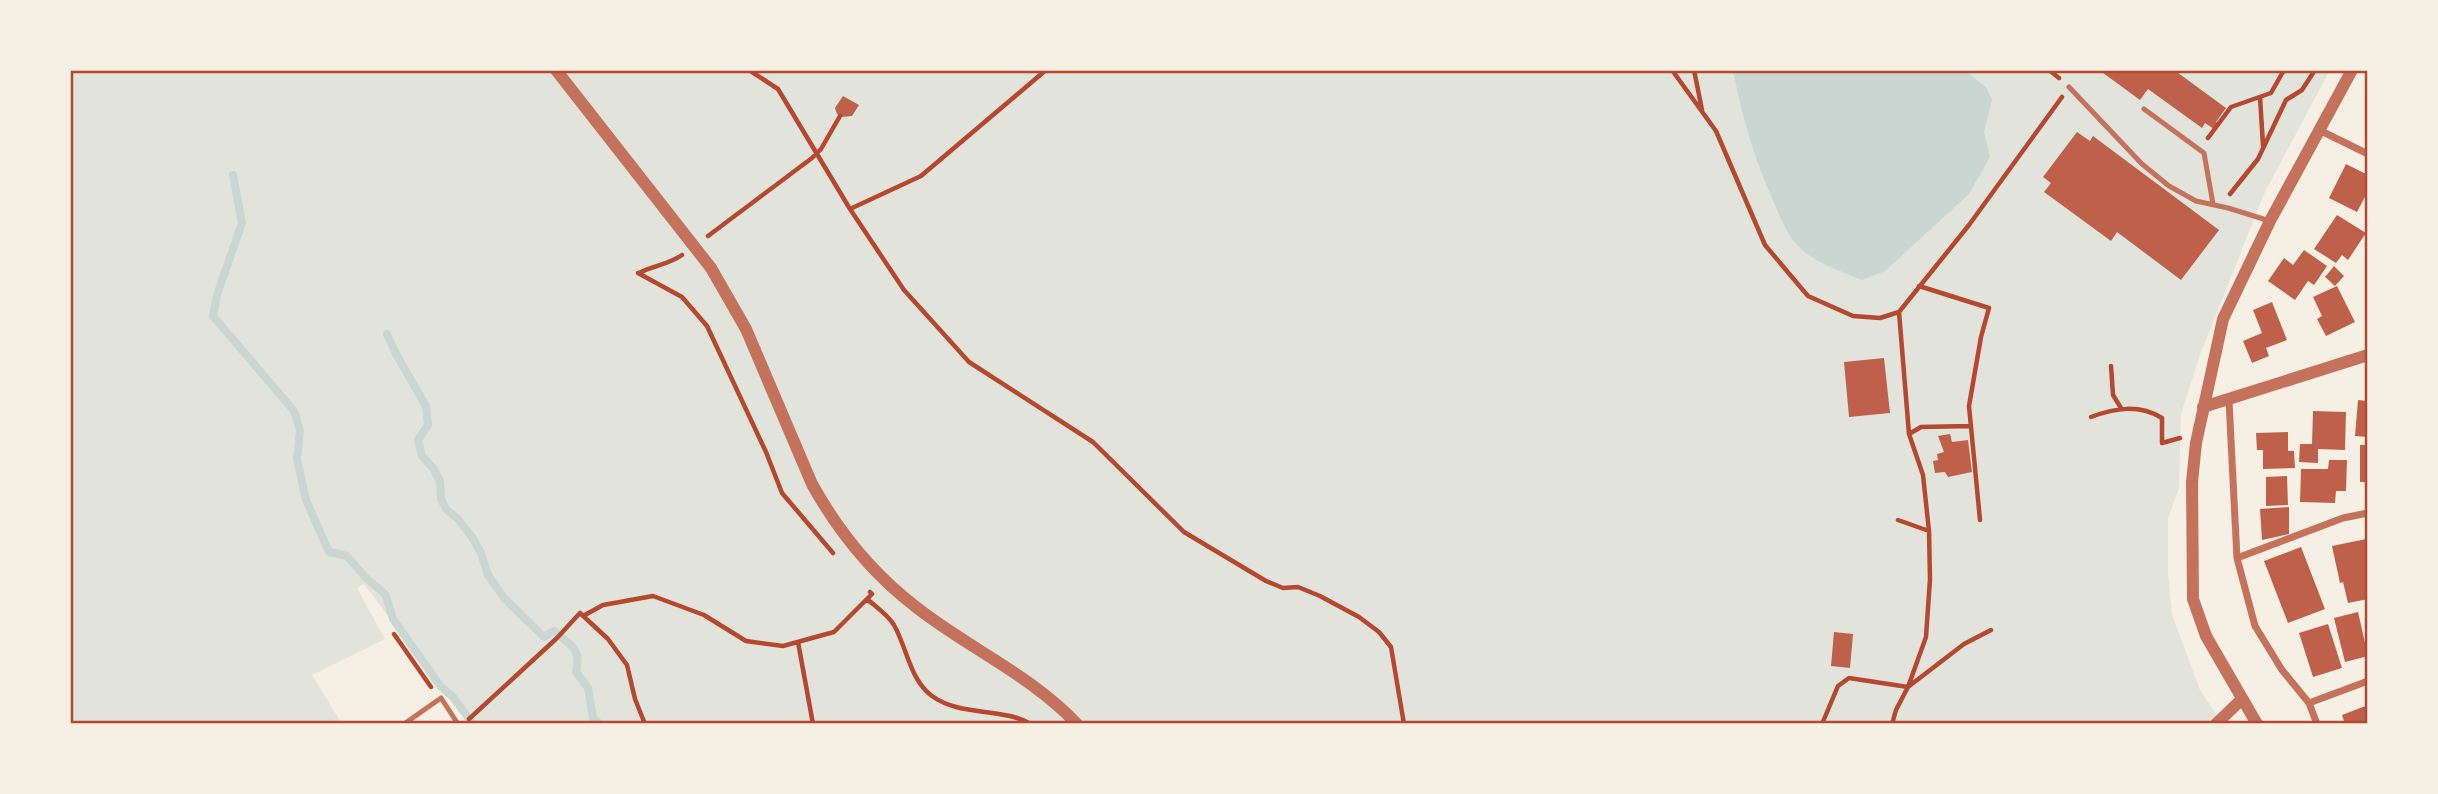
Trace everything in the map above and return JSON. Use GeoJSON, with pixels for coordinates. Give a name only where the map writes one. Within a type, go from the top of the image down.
{"type":"FeatureCollection","features":[{"type":"Feature","properties":{"kind":"street"},"geometry":{"type":"LineString","coordinates":[[556,70],[711,268],[746,329],[812,484],[849,541],[874,570],[916,608],[1041,690],[1077,724]]}},
{"type":"Feature","properties":{"kind":"street"},"geometry":{"type":"LineString","coordinates":[[2257,724],[2241,701],[2206,636],[2193,599],[2192,482],[2198,433],[2223,319],[2270,221],[2351,70]]}},
{"type":"Feature","properties":{"kind":"street"},"geometry":{"type":"LineString","coordinates":[[2319,130],[2368,154]]}},
{"type":"Feature","properties":{"kind":"street"},"geometry":{"type":"LineString","coordinates":[[2203,407],[2368,355]]}},
{"type":"Feature","properties":{"kind":"street"},"geometry":{"type":"LineString","coordinates":[[2229,401],[2237,558],[2255,626],[2282,670],[2309,703],[2317,724]]}},
{"type":"Feature","properties":{"kind":"street"},"geometry":{"type":"LineString","coordinates":[[2237,558],[2343,518],[2368,513]]}},
{"type":"Feature","properties":{"kind":"street"},"geometry":{"type":"LineString","coordinates":[[2309,703],[2368,681]]}},
{"type":"Feature","properties":{"kind":"street"},"geometry":{"type":"LineString","coordinates":[[2217,724],[2241,701]]}},
{"type":"Feature","properties":{"kind":"lane"},"geometry":{"type":"LineString","coordinates":[[2070,87],[2142,164],[2169,186],[2196,201],[2270,221]]}},
{"type":"Feature","properties":{"kind":"lane"},"geometry":{"type":"LineString","coordinates":[[2144,109],[2204,153],[2213,204]]}},
{"type":"Feature","properties":{"kind":"lane"},"geometry":{"type":"LineString","coordinates":[[404,724],[441,698],[458,724]]}},
{"type":"Feature","properties":{"kind":"path"},"geometry":{"type":"LineString","coordinates":[[749,70],[778,89],[850,209],[904,290],[970,362],[1093,442],[1184,531],[1266,581],[1283,588],[1298,587],[1320,596],[1359,617],[1379,632],[1391,647],[1404,724]]}},
{"type":"Feature","properties":{"kind":"path"},"geometry":{"type":"LineString","coordinates":[[850,209],[921,176],[1046,70]]}},
{"type":"Feature","properties":{"kind":"path"},"geometry":{"type":"LineString","coordinates":[[1672,70],[1716,131],[1765,245],[1808,296],[1853,316],[1880,318],[1899,312],[1969,225],[2070,87],[2049,70]]}},
{"type":"Feature","properties":{"kind":"path"},"geometry":{"type":"LineString","coordinates":[[1694,70],[1702,112]]}},
{"type":"Feature","properties":{"kind":"path"},"geometry":{"type":"LineString","coordinates":[[2200,150],[2231,107],[2271,93],[2284,70]]}},
{"type":"Feature","properties":{"kind":"path"},"geometry":{"type":"LineString","coordinates":[[2222,206],[2258,159],[2286,100],[2302,90],[2315,70]]}},
{"type":"Feature","properties":{"kind":"path"},"geometry":{"type":"LineString","coordinates":[[2260,97],[2263,147]]}},
{"type":"Feature","properties":{"kind":"path"},"geometry":{"type":"LineString","coordinates":[[739,214],[818,152],[839,116]]}},
{"type":"Feature","properties":{"kind":"path"},"geometry":{"type":"LineString","coordinates":[[669,265],[654,265],[638,274],[682,297],[707,326],[766,452],[782,493],[793,507]]}},
{"type":"Feature","properties":{"kind":"path"},"geometry":{"type":"LineString","coordinates":[[1919,286],[1989,308],[1969,405],[1980,520]]}},
{"type":"Feature","properties":{"kind":"path"},"geometry":{"type":"LineString","coordinates":[[1892,724],[1926,637],[1930,579],[1929,531],[1923,475],[1909,434],[1899,312]]}},
{"type":"Feature","properties":{"kind":"path"},"geometry":{"type":"LineString","coordinates":[[2111,366],[2113,395],[2121,408]]}},
{"type":"Feature","properties":{"kind":"path"},"geometry":{"type":"LineString","coordinates":[[2091,417],[2121,408],[2148,410],[2162,418],[2162,443],[2198,433]]}},
{"type":"Feature","properties":{"kind":"path"},"geometry":{"type":"LineString","coordinates":[[1909,434],[1921,427],[1970,426]]}},
{"type":"Feature","properties":{"kind":"path"},"geometry":{"type":"LineString","coordinates":[[1898,520],[1929,531]]}},
{"type":"Feature","properties":{"kind":"path"},"geometry":{"type":"LineString","coordinates":[[583,616],[603,606],[653,596],[704,615],[746,641],[783,646],[834,632],[872,594]]}},
{"type":"Feature","properties":{"kind":"path"},"geometry":{"type":"LineString","coordinates":[[867,599],[894,625],[921,686],[932,696],[950,706],[1003,715],[1031,724]]}},
{"type":"Feature","properties":{"kind":"path"},"geometry":{"type":"LineString","coordinates":[[466,721],[557,638],[580,613],[608,639],[627,665],[635,699],[645,724]]}},
{"type":"Feature","properties":{"kind":"path"},"geometry":{"type":"LineString","coordinates":[[1822,724],[1838,686],[1849,678],[1908,687],[1964,643],[1991,630]]}},
{"type":"Feature","properties":{"kind":"path"},"geometry":{"type":"LineString","coordinates":[[394,634],[441,698]]}},
{"type":"Feature","properties":{"kind":"path"},"geometry":{"type":"LineString","coordinates":[[797,642],[813,724]]}},
{"type":"Feature","properties":{"kind":"shaded area"},"geometry":{"type":"Polygon","coordinates":[[[70,70],[2330,70],[2265,192],[2201,352],[2181,414],[2179,488],[2168,518],[2168,573],[2172,615],[2200,690],[2223,724],[469,724],[364,584],[357,588],[385,639],[312,675],[342,724],[70,724],[70,70]]]}},
{"type":"Feature","properties":{"kind":"shaded area"},"geometry":{"type":"Polygon","coordinates":[[[1733,70],[1964,70],[1986,87],[1992,99],[1984,132],[1990,157],[1969,194],[1885,271],[1862,280],[1812,257],[1799,247],[1788,233],[1755,155],[1733,70]]]}},
{"type":"Feature","properties":{"kind":"building"},"geometry":{"type":"Polygon","coordinates":[[[2099,70],[2174,70],[2226,108],[2214,129],[2205,123],[2202,128],[2148,89],[2140,100],[2099,70]]]}},
{"type":"Feature","properties":{"kind":"building"},"geometry":{"type":"Polygon","coordinates":[[[843,96],[859,105],[852,116],[841,117],[837,114],[835,108],[843,96]]]}},
{"type":"Feature","properties":{"kind":"building"},"geometry":{"type":"Polygon","coordinates":[[[2077,132],[2090,141],[2093,136],[2219,230],[2181,280],[2117,232],[2111,241],[2044,192],[2051,183],[2043,177],[2077,132]]]}},
{"type":"Feature","properties":{"kind":"building"},"geometry":{"type":"Polygon","coordinates":[[[2346,164],[2368,175],[2368,191],[2357,212],[2329,198],[2346,164]]]}},
{"type":"Feature","properties":{"kind":"building"},"geometry":{"type":"Polygon","coordinates":[[[2337,215],[2366,233],[2348,260],[2342,255],[2336,263],[2314,249],[2337,215]]]}},
{"type":"Feature","properties":{"kind":"building"},"geometry":{"type":"Polygon","coordinates":[[[2304,250],[2327,266],[2314,285],[2308,281],[2295,300],[2268,281],[2284,258],[2293,265],[2304,250]]]}},
{"type":"Feature","properties":{"kind":"building"},"geometry":{"type":"Polygon","coordinates":[[[2334,266],[2344,276],[2335,286],[2325,277],[2334,266]]]}},
{"type":"Feature","properties":{"kind":"building"},"geometry":{"type":"Polygon","coordinates":[[[2337,286],[2355,322],[2326,336],[2317,319],[2322,316],[2313,297],[2337,286]]]}},
{"type":"Feature","properties":{"kind":"building"},"geometry":{"type":"Polygon","coordinates":[[[2272,302],[2287,340],[2266,348],[2269,356],[2252,363],[2243,341],[2262,333],[2253,310],[2272,302]]]}},
{"type":"Feature","properties":{"kind":"building"},"geometry":{"type":"Polygon","coordinates":[[[1884,358],[1890,413],[1849,417],[1844,362],[1884,358]]]}},
{"type":"Feature","properties":{"kind":"building"},"geometry":{"type":"Polygon","coordinates":[[[2358,400],[2368,401],[2368,437],[2355,436],[2358,400]]]}},
{"type":"Feature","properties":{"kind":"building"},"geometry":{"type":"Polygon","coordinates":[[[2313,411],[2346,412],[2345,450],[2318,449],[2318,463],[2299,462],[2300,444],[2312,444],[2313,411]]]}},
{"type":"Feature","properties":{"kind":"building"},"geometry":{"type":"Polygon","coordinates":[[[2288,432],[2288,451],[2294,451],[2295,468],[2263,469],[2263,450],[2257,450],[2256,433],[2288,432]]]}},
{"type":"Feature","properties":{"kind":"building"},"geometry":{"type":"Polygon","coordinates":[[[1950,434],[1952,442],[1968,440],[1972,472],[1948,477],[1945,472],[1935,473],[1933,461],[1938,460],[1937,454],[1944,452],[1938,436],[1950,434]]]}},
{"type":"Feature","properties":{"kind":"building"},"geometry":{"type":"Polygon","coordinates":[[[2360,445],[2368,445],[2368,482],[2360,482],[2360,445]]]}},
{"type":"Feature","properties":{"kind":"building"},"geometry":{"type":"Polygon","coordinates":[[[2329,460],[2347,460],[2346,491],[2336,491],[2335,503],[2300,502],[2301,469],[2328,469],[2329,460]]]}},
{"type":"Feature","properties":{"kind":"building"},"geometry":{"type":"Polygon","coordinates":[[[2287,476],[2288,505],[2266,506],[2266,477],[2287,476]]]}},
{"type":"Feature","properties":{"kind":"building"},"geometry":{"type":"Polygon","coordinates":[[[2289,507],[2289,534],[2262,540],[2260,509],[2289,507]]]}},
{"type":"Feature","properties":{"kind":"building"},"geometry":{"type":"Polygon","coordinates":[[[2366,539],[2368,599],[2348,603],[2343,582],[2340,583],[2332,546],[2366,539]]]}},
{"type":"Feature","properties":{"kind":"building"},"geometry":{"type":"Polygon","coordinates":[[[2301,547],[2325,609],[2288,623],[2264,561],[2301,547]]]}},
{"type":"Feature","properties":{"kind":"building"},"geometry":{"type":"Polygon","coordinates":[[[2358,612],[2368,656],[2345,662],[2334,618],[2358,612]]]}},
{"type":"Feature","properties":{"kind":"building"},"geometry":{"type":"Polygon","coordinates":[[[2328,624],[2342,668],[2313,677],[2299,633],[2328,624]]]}},
{"type":"Feature","properties":{"kind":"building"},"geometry":{"type":"Polygon","coordinates":[[[1834,632],[1853,634],[1850,668],[1831,666],[1834,632]]]}},
{"type":"Feature","properties":{"kind":"building"},"geometry":{"type":"Polygon","coordinates":[[[2368,705],[2368,724],[2345,724],[2342,715],[2368,705]]]}},
{"type":"Feature","properties":{"kind":"waterway"},"geometry":{"type":"LineString","coordinates":[[233,175],[242,223],[217,295],[213,316],[294,411],[300,430],[297,459],[306,500],[329,552],[347,556],[365,577],[385,594],[393,619],[441,687],[453,697],[473,724]]}},
{"type":"Feature","properties":{"kind":"waterway"},"geometry":{"type":"LineString","coordinates":[[387,334],[426,406],[428,425],[418,440],[422,456],[440,481],[441,499],[446,509],[472,537],[488,575],[504,598],[544,637],[554,631],[576,652],[576,672],[588,688],[593,718],[600,724]]}}]}
